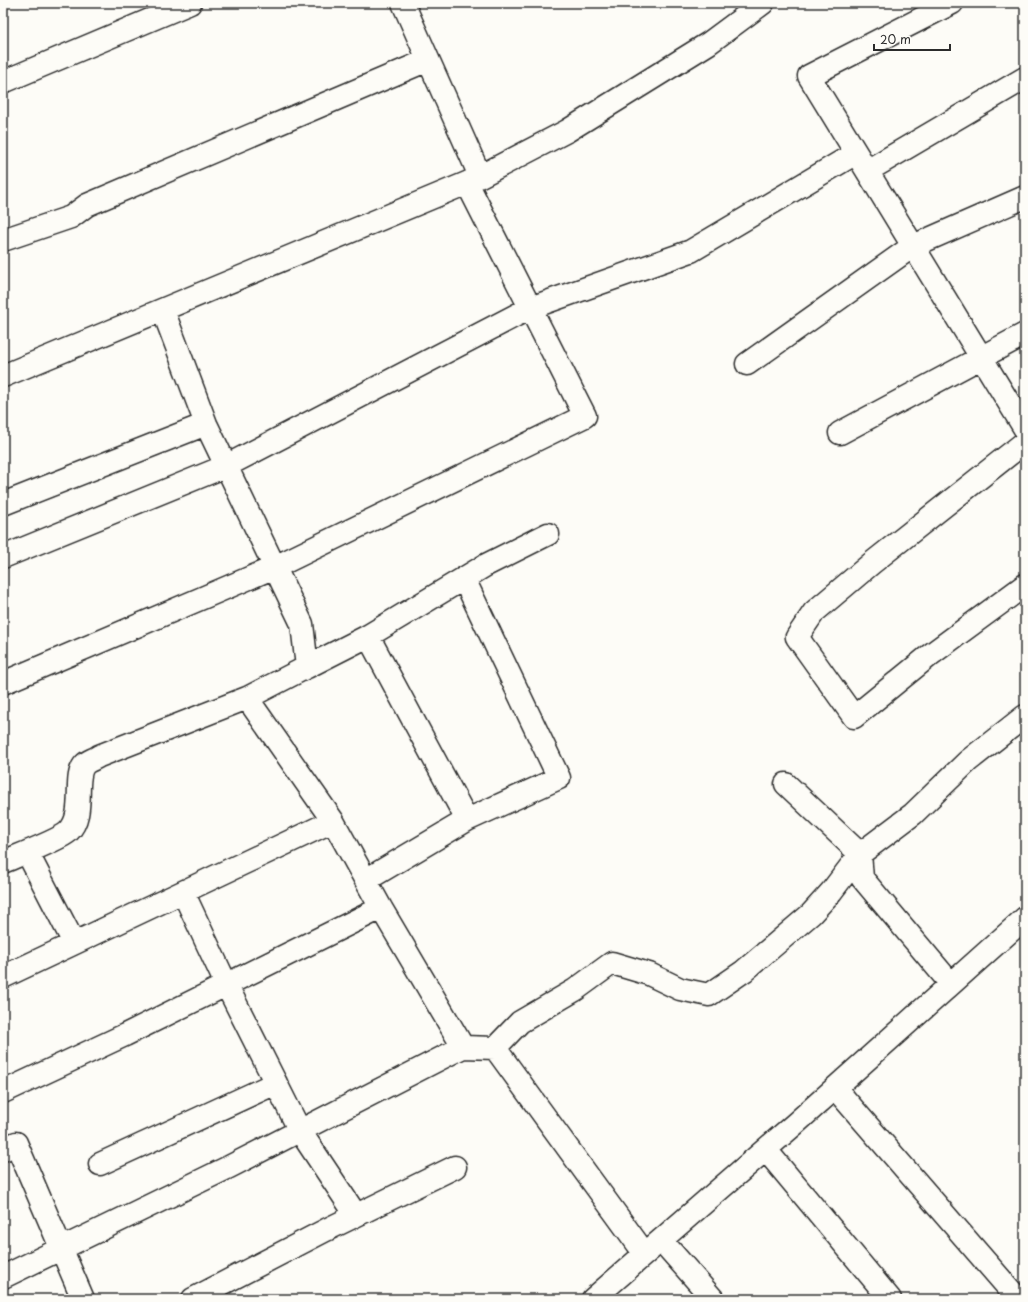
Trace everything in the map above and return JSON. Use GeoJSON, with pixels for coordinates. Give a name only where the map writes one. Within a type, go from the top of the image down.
{"type":"FeatureCollection","features":[{"type":"Feature","properties":{"kind":"street"},"geometry":{"type":"LineString","coordinates":[[3,82],[190,3]]}},
{"type":"Feature","properties":{"kind":"street"},"geometry":{"type":"LineString","coordinates":[[3,683],[275,567],[585,416],[530,308],[474,179],[428,60],[403,3]]}},
{"type":"Feature","properties":{"kind":"street"},"geometry":{"type":"LineString","coordinates":[[3,376],[474,179],[567,131],[709,43],[762,3]]}},
{"type":"Feature","properties":{"kind":"street"},"geometry":{"type":"LineString","coordinates":[[952,3],[809,76],[1025,429]]}},
{"type":"Feature","properties":{"kind":"street"},"geometry":{"type":"LineString","coordinates":[[3,240],[71,217],[87,205],[428,60]]}},
{"type":"Feature","properties":{"kind":"street"},"geometry":{"type":"LineString","coordinates":[[3,557],[226,466],[530,308],[691,251],[1025,78]]}},
{"type":"Feature","properties":{"kind":"street"},"geometry":{"type":"LineString","coordinates":[[747,364],[913,246],[1025,197]]}},
{"type":"Feature","properties":{"kind":"street"},"geometry":{"type":"LineString","coordinates":[[162,310],[206,424],[302,624],[307,667]]}},
{"type":"Feature","properties":{"kind":"street"},"geometry":{"type":"LineString","coordinates":[[840,433],[980,356],[1025,334]]}},
{"type":"Feature","properties":{"kind":"street"},"geometry":{"type":"LineString","coordinates":[[3,504],[206,424]]}},
{"type":"Feature","properties":{"kind":"street"},"geometry":{"type":"LineString","coordinates":[[1025,442],[872,563],[814,612],[796,637],[854,717],[930,655],[1025,584]]}},
{"type":"Feature","properties":{"kind":"street"},"geometry":{"type":"LineString","coordinates":[[3,862],[67,832],[76,821],[80,797],[80,776],[85,764],[99,756],[247,698],[368,636],[464,579],[548,534]]}},
{"type":"Feature","properties":{"kind":"street"},"geometry":{"type":"LineString","coordinates":[[366,880],[467,820],[559,778],[464,579]]}},
{"type":"Feature","properties":{"kind":"street"},"geometry":{"type":"LineString","coordinates":[[368,636],[467,820]]}},
{"type":"Feature","properties":{"kind":"street"},"geometry":{"type":"LineString","coordinates":[[247,698],[333,821],[381,908],[463,1047]]}},
{"type":"Feature","properties":{"kind":"street"},"geometry":{"type":"LineString","coordinates":[[3,1277],[300,1130],[463,1047],[495,1048],[520,1022],[575,990],[612,963],[649,974],[680,989],[709,995],[744,972],[811,914],[860,854],[913,814],[968,761],[1025,716]]}},
{"type":"Feature","properties":{"kind":"street"},"geometry":{"type":"LineString","coordinates":[[786,784],[860,854],[862,878],[951,984]]}},
{"type":"Feature","properties":{"kind":"street"},"geometry":{"type":"LineString","coordinates":[[3,977],[333,821]]}},
{"type":"Feature","properties":{"kind":"street"},"geometry":{"type":"LineString","coordinates":[[27,852],[74,943]]}},
{"type":"Feature","properties":{"kind":"street"},"geometry":{"type":"LineString","coordinates":[[183,892],[226,984],[300,1130],[356,1215]]}},
{"type":"Feature","properties":{"kind":"street"},"geometry":{"type":"LineString","coordinates":[[3,1092],[381,908]]}},
{"type":"Feature","properties":{"kind":"street"},"geometry":{"type":"LineString","coordinates":[[593,1299],[766,1150],[1025,918]]}},
{"type":"Feature","properties":{"kind":"street"},"geometry":{"type":"LineString","coordinates":[[495,1048],[645,1254]]}},
{"type":"Feature","properties":{"kind":"street"},"geometry":{"type":"LineString","coordinates":[[100,1164],[276,1082]]}},
{"type":"Feature","properties":{"kind":"street"},"geometry":{"type":"LineString","coordinates":[[835,1088],[1018,1299]]}},
{"type":"Feature","properties":{"kind":"street"},"geometry":{"type":"LineString","coordinates":[[3,1150],[16,1143],[60,1249],[83,1299]]}},
{"type":"Feature","properties":{"kind":"street"},"geometry":{"type":"LineString","coordinates":[[766,1150],[890,1299]]}},
{"type":"Feature","properties":{"kind":"street"},"geometry":{"type":"LineString","coordinates":[[193,1299],[356,1215],[455,1167]]}},
{"type":"Feature","properties":{"kind":"street"},"geometry":{"type":"LineString","coordinates":[[661,1240],[713,1299]]}}]}
